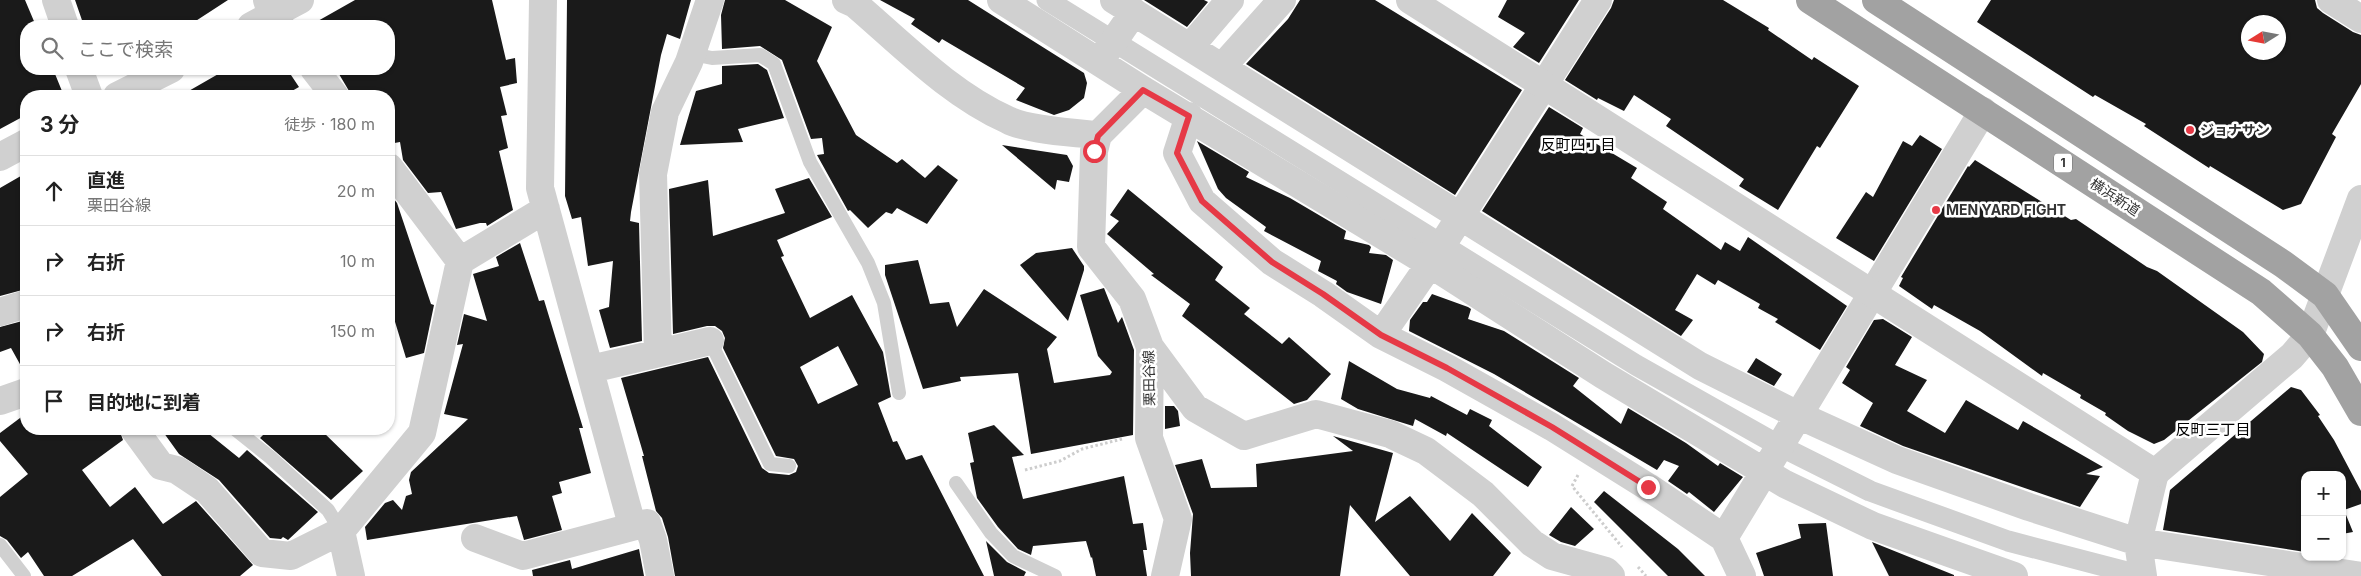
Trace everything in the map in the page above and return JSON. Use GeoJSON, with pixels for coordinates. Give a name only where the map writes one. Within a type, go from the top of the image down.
{"type":"FeatureCollection","features":[{"type":"Feature","properties":{"kind":"highway","name":"横浜新道"},"geometry":{"type":"LineString","coordinates":[[1810,0],[2261,292],[2310,335],[2335,367],[2361,412]]}},
{"type":"Feature","properties":{"kind":"highway"},"geometry":{"type":"LineString","coordinates":[[1884,2],[2283,264],[2325,295],[2361,347]]}},
{"type":"Feature","properties":{"kind":"street"},"geometry":{"type":"LineString","coordinates":[[56,0],[63,20]]}},
{"type":"Feature","properties":{"kind":"street"},"geometry":{"type":"LineString","coordinates":[[268,17],[300,0]]}},
{"type":"Feature","properties":{"kind":"street"},"geometry":{"type":"LineString","coordinates":[[542,0],[540,188],[591,369],[632,525]]}},
{"type":"Feature","properties":{"kind":"street"},"geometry":{"type":"LineString","coordinates":[[658,353],[653,174],[666,112],[692,54],[710,0]]}},
{"type":"Feature","properties":{"kind":"street"},"geometry":{"type":"LineString","coordinates":[[846,0],[855,4],[963,94],[1009,121],[1098,136],[1143,90]]}},
{"type":"Feature","properties":{"kind":"street"},"geometry":{"type":"LineString","coordinates":[[1001,0],[1107,51],[1436,255],[1603,375],[1785,484],[1954,565],[2014,576]]}},
{"type":"Feature","properties":{"kind":"street"},"geometry":{"type":"LineString","coordinates":[[1047,0],[1107,51],[1143,90],[1780,446],[1870,492],[1999,538],[2143,576],[2138,542],[2155,473],[2292,356],[2310,335],[2361,200]]}},
{"type":"Feature","properties":{"kind":"street"},"geometry":{"type":"LineString","coordinates":[[1190,47],[1230,0]]}},
{"type":"Feature","properties":{"kind":"street"},"geometry":{"type":"LineString","coordinates":[[1222,67],[1282,0]]}},
{"type":"Feature","properties":{"kind":"street"},"geometry":{"type":"LineString","coordinates":[[1410,0],[2155,473]]}},
{"type":"Feature","properties":{"kind":"street"},"geometry":{"type":"LineString","coordinates":[[1381,335],[1436,255],[1598,0]]}},
{"type":"Feature","properties":{"kind":"street"},"geometry":{"type":"LineString","coordinates":[[2331,0],[2361,19]]}},
{"type":"Feature","properties":{"kind":"street"},"geometry":{"type":"LineString","coordinates":[[1107,51],[1124,6],[1700,366],[1798,415],[1897,460],[2028,507],[2138,542],[2361,576]]}},
{"type":"Feature","properties":{"kind":"street"},"geometry":{"type":"LineString","coordinates":[[81,75],[86,90]]}},
{"type":"Feature","properties":{"kind":"street"},"geometry":{"type":"LineString","coordinates":[[129,90],[159,75]]}},
{"type":"Feature","properties":{"kind":"street"},"geometry":{"type":"LineString","coordinates":[[319,75],[330,90]]}},
{"type":"Feature","properties":{"kind":"street"},"geometry":{"type":"LineString","coordinates":[[1724,538],[1983,111]]}},
{"type":"Feature","properties":{"kind":"street"},"geometry":{"type":"LineString","coordinates":[[1189,116],[1177,153],[1202,201],[1272,262],[1323,294],[1381,335],[1447,368],[1552,427],[1648,487],[1724,538],[1742,576]]}},
{"type":"Feature","properties":{"kind":"street","name":"栗田谷線"},"geometry":{"type":"LineString","coordinates":[[1098,136],[1094,151],[1091,247],[1132,298],[1150,347],[1149,438],[1178,519],[1165,576]]}},
{"type":"Feature","properties":{"kind":"street"},"geometry":{"type":"LineString","coordinates":[[0,157],[20,146]]}},
{"type":"Feature","properties":{"kind":"street"},"geometry":{"type":"LineString","coordinates":[[395,177],[460,261]]}},
{"type":"Feature","properties":{"kind":"street"},"geometry":{"type":"LineString","coordinates":[[138,435],[161,466],[177,470],[207,490],[262,553],[291,556],[341,531],[422,433],[460,261],[546,210]]}},
{"type":"Feature","properties":{"kind":"street"},"geometry":{"type":"LineString","coordinates":[[0,312],[20,306]]}},
{"type":"Feature","properties":{"kind":"street"},"geometry":{"type":"LineString","coordinates":[[591,369],[710,341]]}},
{"type":"Feature","properties":{"kind":"street"},"geometry":{"type":"LineString","coordinates":[[1150,347],[1195,408],[1244,436],[1316,414],[1390,434],[1426,451],[1483,494],[1532,543],[1552,556],[1606,571],[1611,576]]}},
{"type":"Feature","properties":{"kind":"street"},"geometry":{"type":"LineString","coordinates":[[0,401],[20,394]]}},
{"type":"Feature","properties":{"kind":"street"},"geometry":{"type":"LineString","coordinates":[[475,538],[523,556],[632,525],[647,523],[653,540],[660,576]]}},
{"type":"Feature","properties":{"kind":"street"},"geometry":{"type":"LineString","coordinates":[[341,531],[350,576]]}},
{"type":"Feature","properties":{"kind":"lane"},"geometry":{"type":"LineString","coordinates":[[692,54],[712,58],[760,55],[774,64],[810,162],[868,263],[884,303],[899,393]]}},
{"type":"Feature","properties":{"kind":"lane"},"geometry":{"type":"LineString","coordinates":[[710,341],[770,464],[789,466]]}},
{"type":"Feature","properties":{"kind":"lane"},"geometry":{"type":"LineString","coordinates":[[243,435],[270,456],[328,510],[341,531]]}},
{"type":"Feature","properties":{"kind":"lane"},"geometry":{"type":"LineString","coordinates":[[956,483],[991,533],[1013,556],[1055,576]]}},
{"type":"Feature","properties":{"kind":"lane"},"geometry":{"type":"LineString","coordinates":[[0,544],[24,576]]}},
{"type":"Feature","properties":{"kind":"path"},"geometry":{"type":"LineString","coordinates":[[1025,470],[1060,461],[1082,449],[1128,438]]}},
{"type":"Feature","properties":{"kind":"path"},"geometry":{"type":"LineString","coordinates":[[1591,453],[1572,486],[1628,554]]}},
{"type":"Feature","properties":{"kind":"path"},"geometry":{"type":"LineString","coordinates":[[1634,561],[1646,576]]}},
{"type":"Feature","properties":{"kind":"building"},"geometry":{"type":"Polygon","coordinates":[[[0,0],[25,0],[33,20],[20,20],[20,75],[55,75],[62,90],[20,90],[20,118],[0,129],[0,0]]]}},
{"type":"Feature","properties":{"kind":"building"},"geometry":{"type":"Polygon","coordinates":[[[75,0],[228,0],[197,20],[82,20],[75,0]]]}},
{"type":"Feature","properties":{"kind":"building"},"geometry":{"type":"Polygon","coordinates":[[[355,0],[492,0],[506,60],[515,58],[517,83],[500,87],[507,115],[501,116],[508,148],[499,151],[513,210],[487,226],[486,223],[480,223],[456,229],[441,192],[428,193],[403,160],[400,142],[395,143],[395,90],[348,90],[340,75],[395,75],[395,20],[320,20],[355,0]]]}},
{"type":"Feature","properties":{"kind":"building"},"geometry":{"type":"Polygon","coordinates":[[[567,0],[691,0],[680,39],[667,34],[661,55],[631,212],[630,221],[639,223],[642,341],[610,348],[599,310],[609,307],[613,261],[588,266],[581,217],[572,219],[565,196],[567,0]]]}},
{"type":"Feature","properties":{"kind":"building"},"geometry":{"type":"Polygon","coordinates":[[[725,0],[785,0],[832,27],[817,61],[856,135],[897,163],[902,159],[925,178],[938,165],[958,180],[927,224],[897,208],[892,214],[886,212],[868,228],[850,210],[848,211],[817,155],[824,154],[822,138],[811,139],[782,60],[760,46],[722,49],[721,15],[725,0]]]}},
{"type":"Feature","properties":{"kind":"building"},"geometry":{"type":"Polygon","coordinates":[[[880,0],[968,0],[1084,73],[1087,83],[1084,98],[1069,110],[1054,115],[1016,100],[1025,88],[942,39],[939,43],[911,24],[915,19],[880,0]]]}},
{"type":"Feature","properties":{"kind":"building"},"geometry":{"type":"Polygon","coordinates":[[[1144,0],[1204,0],[1208,2],[1187,27],[1144,0]]]}},
{"type":"Feature","properties":{"kind":"building"},"geometry":{"type":"Polygon","coordinates":[[[1300,0],[1375,0],[1522,90],[1455,195],[1246,64],[1288,19],[1300,0]]]}},
{"type":"Feature","properties":{"kind":"building"},"geometry":{"type":"Polygon","coordinates":[[[1507,0],[1579,0],[1539,63],[1513,47],[1525,33],[1498,17],[1507,0]]]}},
{"type":"Feature","properties":{"kind":"building"},"geometry":{"type":"Polygon","coordinates":[[[1614,0],[1723,0],[1769,28],[1768,30],[1812,60],[1814,57],[1859,86],[1820,148],[1817,146],[1778,210],[1739,186],[1744,179],[1666,126],[1671,119],[1634,95],[1624,111],[1598,98],[1597,100],[1565,80],[1611,8],[1614,0]]]}},
{"type":"Feature","properties":{"kind":"building"},"geometry":{"type":"Polygon","coordinates":[[[1991,0],[2315,0],[2317,8],[2323,13],[2361,35],[2361,84],[2332,134],[2336,137],[2301,204],[2283,210],[2210,166],[2209,168],[2144,126],[2146,124],[2095,95],[2093,97],[1977,22],[1991,0]]]}},
{"type":"Feature","properties":{"kind":"building"},"geometry":{"type":"Polygon","coordinates":[[[758,64],[767,70],[784,118],[738,129],[743,142],[680,145],[696,91],[722,84],[722,66],[758,64]]]}},
{"type":"Feature","properties":{"kind":"building"},"geometry":{"type":"Polygon","coordinates":[[[217,75],[291,75],[299,87],[294,90],[190,90],[217,75]]]}},
{"type":"Feature","properties":{"kind":"building"},"geometry":{"type":"Polygon","coordinates":[[[1549,107],[1583,128],[1580,134],[1637,168],[1631,178],[1667,202],[1663,209],[1721,250],[1725,242],[1740,251],[1748,237],[1847,306],[1820,350],[1775,322],[1778,319],[1758,308],[1760,304],[1718,280],[1715,285],[1697,274],[1675,310],[1693,320],[1681,336],[1482,211],[1549,107]]]}},
{"type":"Feature","properties":{"kind":"building"},"geometry":{"type":"Polygon","coordinates":[[[1920,135],[1942,149],[1874,261],[1836,238],[1866,192],[1873,197],[1903,141],[1912,146],[1920,135]]]}},
{"type":"Feature","properties":{"kind":"building"},"geometry":{"type":"Polygon","coordinates":[[[1197,141],[1249,172],[1246,177],[1290,198],[1346,231],[1344,239],[1369,245],[1371,247],[1369,253],[1386,255],[1393,260],[1381,304],[1347,292],[1336,284],[1337,281],[1318,271],[1321,261],[1264,231],[1266,227],[1226,198],[1218,189],[1197,141]]]}},
{"type":"Feature","properties":{"kind":"building"},"geometry":{"type":"Polygon","coordinates":[[[1002,145],[1067,155],[1073,166],[1069,182],[1057,180],[1055,190],[1002,145]]]}},
{"type":"Feature","properties":{"kind":"building"},"geometry":{"type":"Polygon","coordinates":[[[1975,160],[2071,220],[2076,219],[2147,267],[2157,271],[2243,332],[2264,354],[2262,362],[2164,440],[2154,444],[2128,431],[2105,415],[2106,413],[2080,398],[2081,395],[2043,373],[2042,376],[1980,331],[1934,305],[1932,309],[1899,286],[1903,278],[1901,277],[1968,166],[1975,160]]]}},
{"type":"Feature","properties":{"kind":"building"},"geometry":{"type":"Polygon","coordinates":[[[20,176],[20,291],[0,296],[0,188],[20,176]]]}},
{"type":"Feature","properties":{"kind":"building"},"geometry":{"type":"Polygon","coordinates":[[[809,178],[832,217],[777,240],[784,256],[781,257],[810,318],[852,295],[883,352],[891,397],[878,403],[893,442],[897,441],[906,460],[922,455],[984,576],[675,576],[668,537],[662,518],[656,511],[642,456],[644,456],[621,378],[708,357],[762,468],[769,473],[789,475],[796,472],[798,466],[794,459],[776,456],[723,348],[725,338],[722,331],[715,326],[707,326],[673,334],[669,189],[708,180],[713,236],[785,213],[775,189],[809,178]],[[838,346],[800,367],[818,404],[858,385],[838,346]]]}},
{"type":"Feature","properties":{"kind":"building"},"geometry":{"type":"Polygon","coordinates":[[[1128,189],[1223,267],[1215,280],[1250,308],[1244,314],[1282,344],[1289,337],[1331,374],[1307,400],[1294,404],[1182,316],[1190,304],[1151,275],[1154,274],[1107,234],[1119,221],[1110,215],[1128,189]]]}},
{"type":"Feature","properties":{"kind":"building"},"geometry":{"type":"Polygon","coordinates":[[[395,200],[431,304],[434,305],[424,353],[406,358],[395,322],[395,200]]]}},
{"type":"Feature","properties":{"kind":"building"},"geometry":{"type":"Polygon","coordinates":[[[520,243],[539,301],[544,300],[583,428],[579,428],[591,473],[559,482],[562,493],[552,496],[562,530],[524,540],[517,516],[367,540],[365,527],[385,503],[393,500],[402,510],[406,496],[412,494],[409,480],[411,472],[468,419],[444,414],[463,344],[457,345],[464,314],[487,321],[473,274],[499,266],[496,257],[520,243]]]}},
{"type":"Feature","properties":{"kind":"building"},"geometry":{"type":"Polygon","coordinates":[[[1072,248],[1084,266],[1084,270],[1068,321],[1020,265],[1036,253],[1072,248]]]}},
{"type":"Feature","properties":{"kind":"building"},"geometry":{"type":"Polygon","coordinates":[[[918,260],[930,304],[949,302],[957,327],[984,289],[1057,337],[1047,349],[1054,383],[1110,375],[1112,372],[1098,356],[1080,295],[1104,288],[1118,323],[1122,317],[1134,350],[1133,435],[1031,454],[1018,373],[960,377],[961,381],[923,389],[885,275],[885,265],[918,260]]]}},
{"type":"Feature","properties":{"kind":"building"},"geometry":{"type":"Polygon","coordinates":[[[1432,294],[1468,307],[1471,309],[1468,319],[1504,331],[1579,378],[1573,386],[1621,424],[1628,408],[1686,443],[1718,466],[1720,463],[1743,477],[1714,512],[1689,492],[1687,494],[1668,481],[1679,466],[1664,460],[1657,470],[1494,374],[1409,331],[1410,320],[1423,302],[1427,302],[1432,294]]]}},
{"type":"Feature","properties":{"kind":"building"},"geometry":{"type":"Polygon","coordinates":[[[1883,319],[1912,337],[1895,365],[1927,380],[1907,411],[1945,433],[1966,400],[2018,430],[2023,421],[2103,467],[2086,474],[2100,476],[2080,507],[1903,446],[1860,426],[1873,403],[1842,383],[1850,370],[1846,367],[1874,320],[1883,319]]]}},
{"type":"Feature","properties":{"kind":"building"},"geometry":{"type":"Polygon","coordinates":[[[20,322],[20,364],[11,348],[0,352],[0,327],[20,322]]]}},
{"type":"Feature","properties":{"kind":"building"},"geometry":{"type":"Polygon","coordinates":[[[1756,358],[1782,374],[1774,386],[1747,372],[1756,358]]]}},
{"type":"Feature","properties":{"kind":"building"},"geometry":{"type":"Polygon","coordinates":[[[1349,361],[1397,389],[1430,398],[1431,396],[1467,415],[1470,409],[1492,420],[1489,426],[1542,467],[1528,487],[1447,433],[1446,436],[1415,419],[1413,426],[1358,409],[1341,399],[1349,361]]]}},
{"type":"Feature","properties":{"kind":"building"},"geometry":{"type":"Polygon","coordinates":[[[2291,387],[2301,390],[2320,415],[2318,416],[2334,440],[2361,491],[2361,504],[2346,509],[2346,471],[2301,471],[2301,551],[2163,530],[2170,490],[2291,387]]]}},
{"type":"Feature","properties":{"kind":"building"},"geometry":{"type":"Polygon","coordinates":[[[1165,406],[1174,406],[1178,411],[1180,426],[1165,429],[1165,406]]]}},
{"type":"Feature","properties":{"kind":"building"},"geometry":{"type":"Polygon","coordinates":[[[20,418],[20,435],[121,435],[123,440],[82,470],[110,507],[135,487],[163,524],[196,501],[253,565],[240,576],[162,576],[133,539],[72,576],[44,576],[28,552],[21,558],[7,540],[0,536],[0,497],[28,474],[0,441],[0,433],[20,418]]]}},
{"type":"Feature","properties":{"kind":"building"},"geometry":{"type":"Polygon","coordinates":[[[994,425],[1024,455],[1012,457],[1023,499],[1124,476],[1133,524],[1143,523],[1147,550],[1143,550],[1147,576],[1096,576],[1086,541],[1033,546],[1031,555],[1018,549],[998,527],[977,498],[970,463],[974,462],[968,433],[994,425]]]}},
{"type":"Feature","properties":{"kind":"building"},"geometry":{"type":"Polygon","coordinates":[[[165,435],[210,435],[239,458],[247,450],[318,512],[288,540],[283,537],[281,539],[270,538],[219,480],[179,454],[165,435]]]}},
{"type":"Feature","properties":{"kind":"building"},"geometry":{"type":"Polygon","coordinates":[[[263,435],[326,435],[363,471],[331,500],[260,438],[263,435]]]}},
{"type":"Feature","properties":{"kind":"building"},"geometry":{"type":"Polygon","coordinates":[[[1333,436],[1393,453],[1375,522],[1410,496],[1450,541],[1472,513],[1511,553],[1493,576],[1410,576],[1350,505],[1340,576],[1191,576],[1190,553],[1193,514],[1175,465],[1202,459],[1211,488],[1257,487],[1256,464],[1353,451],[1333,436]]]}},
{"type":"Feature","properties":{"kind":"building"},"geometry":{"type":"Polygon","coordinates":[[[1604,491],[1678,549],[1705,576],[1668,576],[1594,502],[1604,491]]]}},
{"type":"Feature","properties":{"kind":"building"},"geometry":{"type":"Polygon","coordinates":[[[1571,507],[1594,529],[1575,546],[1561,542],[1549,535],[1571,507]]]}},
{"type":"Feature","properties":{"kind":"building"},"geometry":{"type":"Polygon","coordinates":[[[2346,515],[2353,532],[2346,533],[2346,515]]]}},
{"type":"Feature","properties":{"kind":"building"},"geometry":{"type":"Polygon","coordinates":[[[1826,523],[1833,576],[1764,576],[1756,553],[1801,538],[1798,524],[1826,523]]]}},
{"type":"Feature","properties":{"kind":"building"},"geometry":{"type":"Polygon","coordinates":[[[986,541],[1007,562],[1026,572],[1024,576],[994,576],[986,541]]]}},
{"type":"Feature","properties":{"kind":"building"},"geometry":{"type":"Polygon","coordinates":[[[1872,542],[1954,575],[1954,576],[1889,576],[1872,542]]]}},
{"type":"Feature","properties":{"kind":"building"},"geometry":{"type":"Polygon","coordinates":[[[639,549],[644,576],[533,576],[532,570],[570,560],[572,569],[639,549]]]}},
{"type":"Feature","properties":{"kind":"place","name":"ジョナサン"},"geometry":{"type":"Point","coordinates":[2190,130]}},
{"type":"Feature","properties":{"kind":"place","name":"MEN YARD FIGHT"},"geometry":{"type":"Point","coordinates":[1936,210]}},
{"type":"Feature","properties":{"kind":"district","name":"反町四丁目"},"geometry":{"type":"Point","coordinates":[1578,145]}},
{"type":"Feature","properties":{"kind":"district","name":"反町三丁目"},"geometry":{"type":"Point","coordinates":[2213,430]}},
{"type":"Feature","properties":{"kind":"route"},"geometry":{"type":"LineString","coordinates":[[1094,151],[1098,136],[1143,90],[1189,116],[1177,153],[1202,201],[1272,262],[1323,294],[1381,335],[1447,368],[1552,427],[1648,487]]}}]}
